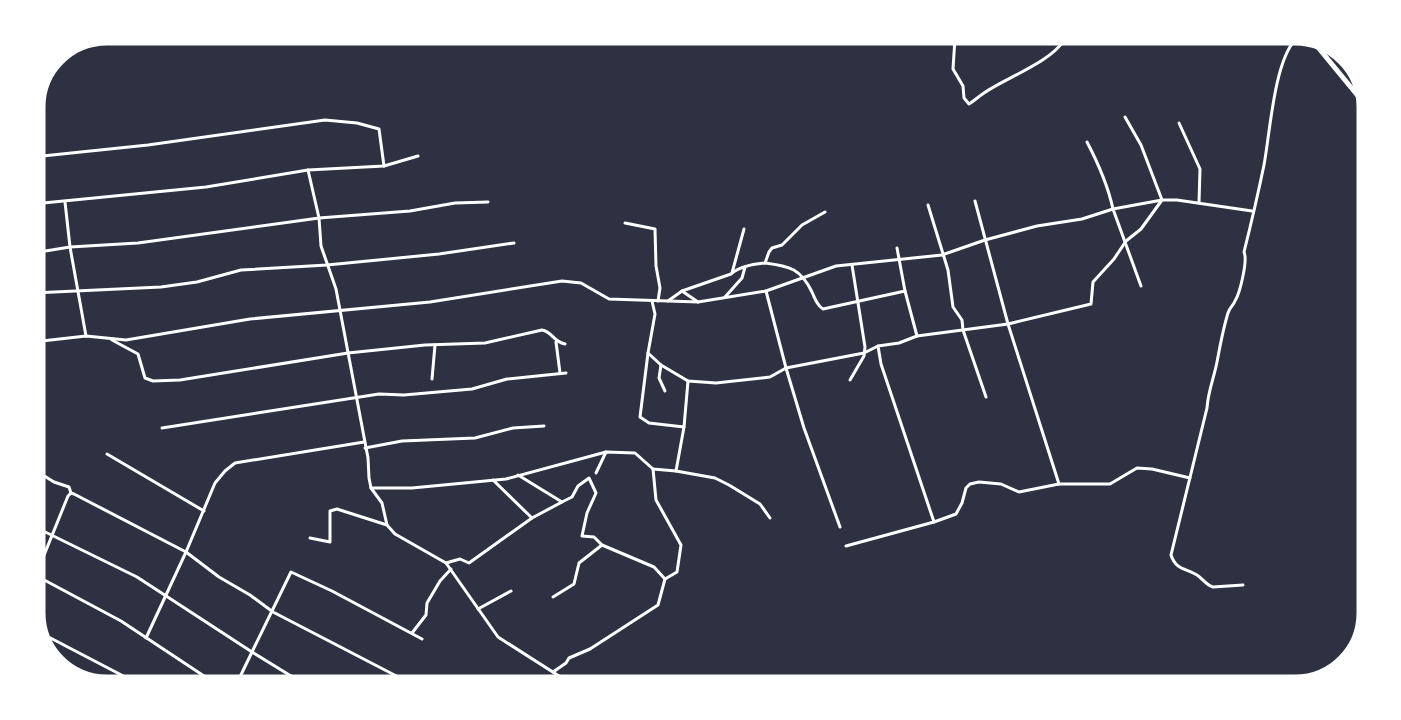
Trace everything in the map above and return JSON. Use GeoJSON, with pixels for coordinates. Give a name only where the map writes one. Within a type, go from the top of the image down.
{"type":"FeatureCollection","features":[{"type":"Feature","properties":{"kind":"main road"},"geometry":{"type":"LineString","coordinates":[[1319,49],[1356,93]]}},
{"type":"Feature","properties":{"kind":"street"},"geometry":{"type":"LineString","coordinates":[[955,44],[953,69],[963,86],[964,98],[969,104],[983,93],[1060,48],[1062,44]]}},
{"type":"Feature","properties":{"kind":"street"},"geometry":{"type":"LineString","coordinates":[[1243,585],[1209,586],[1198,576],[1180,569],[1171,555],[1220,342],[1242,274],[1246,257],[1244,252],[1263,167],[1279,78],[1288,48],[1292,44]]}},
{"type":"Feature","properties":{"kind":"street"},"geometry":{"type":"LineString","coordinates":[[1125,117],[1141,145],[1162,200]]}},
{"type":"Feature","properties":{"kind":"street"},"geometry":{"type":"LineString","coordinates":[[44,156],[148,145],[325,120],[357,123],[379,129],[384,166]]}},
{"type":"Feature","properties":{"kind":"street"},"geometry":{"type":"LineString","coordinates":[[1179,123],[1200,169],[1199,203]]}},
{"type":"Feature","properties":{"kind":"street"},"geometry":{"type":"LineString","coordinates":[[1087,142],[1110,196],[1141,286]]}},
{"type":"Feature","properties":{"kind":"street"},"geometry":{"type":"LineString","coordinates":[[44,203],[206,187],[308,170],[384,166],[418,156]]}},
{"type":"Feature","properties":{"kind":"street"},"geometry":{"type":"LineString","coordinates":[[308,170],[319,218],[321,246],[336,289],[371,488],[382,503],[387,525]]}},
{"type":"Feature","properties":{"kind":"street"},"geometry":{"type":"LineString","coordinates":[[44,341],[86,336],[126,340],[204,325],[339,309],[430,302],[562,281],[581,283],[609,299],[698,302],[766,291],[836,266],[942,255],[984,240],[1037,226],[1082,219],[1113,209],[1162,200],[1199,203],[1253,212]]}},
{"type":"Feature","properties":{"kind":"street"},"geometry":{"type":"LineString","coordinates":[[648,352],[661,365],[688,381],[716,383],[770,377],[786,368],[864,353],[878,346],[899,343],[917,336],[1008,324],[1090,304],[1093,282],[1114,259],[1126,241],[1141,229],[1162,200]]}},
{"type":"Feature","properties":{"kind":"street"},"geometry":{"type":"LineString","coordinates":[[975,201],[1008,324],[1059,484]]}},
{"type":"Feature","properties":{"kind":"street"},"geometry":{"type":"LineString","coordinates":[[65,202],[70,248],[80,291],[86,336]]}},
{"type":"Feature","properties":{"kind":"street"},"geometry":{"type":"LineString","coordinates":[[44,252],[138,243],[319,218],[410,211],[455,203],[488,202]]}},
{"type":"Feature","properties":{"kind":"street"},"geometry":{"type":"LineString","coordinates":[[928,205],[948,270],[953,307],[962,320],[963,330],[987,397]]}},
{"type":"Feature","properties":{"kind":"street"},"geometry":{"type":"LineString","coordinates":[[765,263],[768,252],[772,248],[782,245],[801,225],[825,212]]}},
{"type":"Feature","properties":{"kind":"street"},"geometry":{"type":"LineString","coordinates":[[625,223],[655,229],[656,266],[660,288],[658,301]]}},
{"type":"Feature","properties":{"kind":"street"},"geometry":{"type":"LineString","coordinates":[[731,274],[744,229]]}},
{"type":"Feature","properties":{"kind":"street"},"geometry":{"type":"LineString","coordinates":[[44,293],[161,287],[197,282],[241,270],[327,265],[439,254],[514,243]]}},
{"type":"Feature","properties":{"kind":"street"},"geometry":{"type":"LineString","coordinates":[[897,248],[917,336]]}},
{"type":"Feature","properties":{"kind":"street"},"geometry":{"type":"LineString","coordinates":[[667,302],[682,291],[731,274],[735,270],[765,263],[784,266],[805,277],[818,306],[823,309],[905,291]]}},
{"type":"Feature","properties":{"kind":"street"},"geometry":{"type":"LineString","coordinates":[[850,380],[864,356],[852,265]]}},
{"type":"Feature","properties":{"kind":"street"},"geometry":{"type":"LineString","coordinates":[[725,298],[742,278],[745,267]]}},
{"type":"Feature","properties":{"kind":"street"},"geometry":{"type":"LineString","coordinates":[[682,291],[698,302]]}},
{"type":"Feature","properties":{"kind":"street"},"geometry":{"type":"LineString","coordinates":[[766,291],[804,428],[840,527]]}},
{"type":"Feature","properties":{"kind":"street"},"geometry":{"type":"LineString","coordinates":[[652,301],[655,314],[640,417],[649,423],[684,427]]}},
{"type":"Feature","properties":{"kind":"street"},"geometry":{"type":"LineString","coordinates":[[111,339],[138,354],[144,378],[153,381],[180,380],[348,353],[435,345],[485,344],[542,330],[547,331],[556,342],[560,374]]}},
{"type":"Feature","properties":{"kind":"street"},"geometry":{"type":"LineString","coordinates":[[556,342],[566,344]]}},
{"type":"Feature","properties":{"kind":"street"},"geometry":{"type":"LineString","coordinates":[[432,379],[435,345]]}},
{"type":"Feature","properties":{"kind":"street"},"geometry":{"type":"LineString","coordinates":[[878,346],[934,522]]}},
{"type":"Feature","properties":{"kind":"street"},"geometry":{"type":"LineString","coordinates":[[661,365],[659,378],[665,391]]}},
{"type":"Feature","properties":{"kind":"street"},"geometry":{"type":"LineString","coordinates":[[162,428],[356,397],[472,389],[507,379],[566,373]]}},
{"type":"Feature","properties":{"kind":"street"},"geometry":{"type":"LineString","coordinates":[[676,471],[684,427],[688,381]]}},
{"type":"Feature","properties":{"kind":"street"},"geometry":{"type":"LineString","coordinates":[[365,448],[402,441],[475,438],[513,428],[544,426]]}},
{"type":"Feature","properties":{"kind":"street"},"geometry":{"type":"LineString","coordinates":[[146,638],[215,483],[225,471],[236,463],[364,442]]}},
{"type":"Feature","properties":{"kind":"street"},"geometry":{"type":"LineString","coordinates":[[371,488],[380,486],[412,488],[493,480],[606,452],[635,453],[653,469],[715,478],[729,484],[760,504],[770,518]]}},
{"type":"Feature","properties":{"kind":"street"},"geometry":{"type":"LineString","coordinates":[[596,473],[606,452]]}},
{"type":"Feature","properties":{"kind":"street"},"geometry":{"type":"LineString","coordinates":[[107,454],[204,512]]}},
{"type":"Feature","properties":{"kind":"street"},"geometry":{"type":"LineString","coordinates":[[846,546],[956,514],[960,509],[966,488],[970,484],[979,482],[1000,484],[1019,492],[1059,484],[1110,483],[1137,468],[1190,477]]}},
{"type":"Feature","properties":{"kind":"street"},"geometry":{"type":"LineString","coordinates":[[553,672],[569,658],[590,649],[624,629],[658,605],[665,579],[677,572],[681,545],[656,500],[653,469]]}},
{"type":"Feature","properties":{"kind":"street"},"geometry":{"type":"LineString","coordinates":[[518,475],[562,502]]}},
{"type":"Feature","properties":{"kind":"street"},"geometry":{"type":"LineString","coordinates":[[44,476],[69,487],[71,493],[44,555]]}},
{"type":"Feature","properties":{"kind":"street"},"geometry":{"type":"LineString","coordinates":[[446,563],[460,558],[469,563],[532,518],[572,497],[578,486],[589,478],[596,493],[587,513],[582,536],[594,537],[602,545],[654,567],[665,579]]}},
{"type":"Feature","properties":{"kind":"street"},"geometry":{"type":"LineString","coordinates":[[493,480],[532,518]]}},
{"type":"Feature","properties":{"kind":"street"},"geometry":{"type":"LineString","coordinates":[[71,493],[186,552],[219,577],[273,612],[396,676]]}},
{"type":"Feature","properties":{"kind":"street"},"geometry":{"type":"LineString","coordinates":[[310,538],[330,542],[330,511],[337,509],[387,525],[395,534],[446,563],[498,637],[560,676]]}},
{"type":"Feature","properties":{"kind":"street"},"geometry":{"type":"LineString","coordinates":[[44,532],[121,568],[291,676]]}},
{"type":"Feature","properties":{"kind":"street"},"geometry":{"type":"LineString","coordinates":[[553,597],[574,584],[579,563],[602,545]]}},
{"type":"Feature","properties":{"kind":"street"},"geometry":{"type":"LineString","coordinates":[[412,633],[426,615],[427,603],[440,581],[451,569]]}},
{"type":"Feature","properties":{"kind":"street"},"geometry":{"type":"LineString","coordinates":[[240,676],[291,572],[422,639]]}},
{"type":"Feature","properties":{"kind":"street"},"geometry":{"type":"LineString","coordinates":[[44,579],[121,621],[204,676]]}},
{"type":"Feature","properties":{"kind":"street"},"geometry":{"type":"LineString","coordinates":[[478,609],[511,591]]}},
{"type":"Feature","properties":{"kind":"street"},"geometry":{"type":"LineString","coordinates":[[48,637],[123,676]]}}]}
